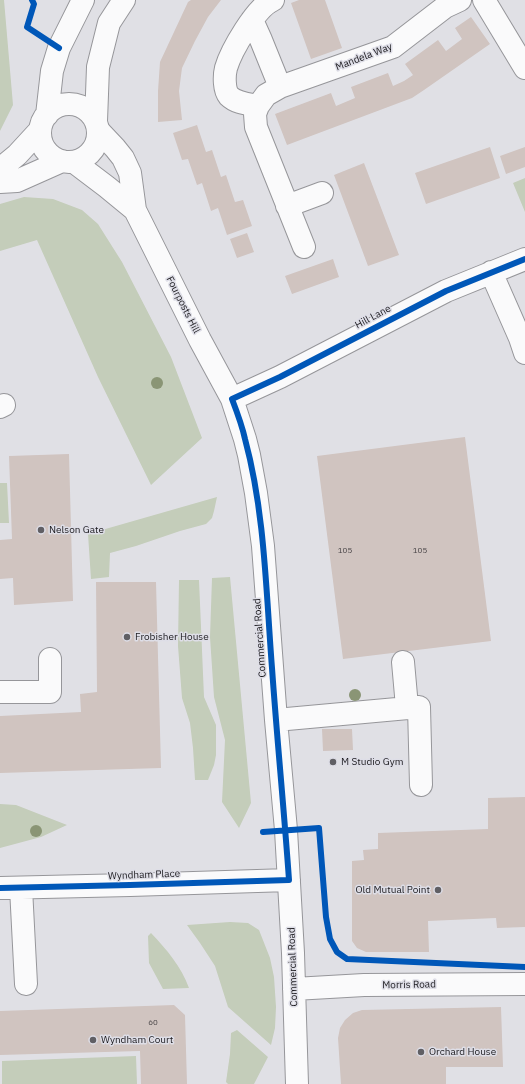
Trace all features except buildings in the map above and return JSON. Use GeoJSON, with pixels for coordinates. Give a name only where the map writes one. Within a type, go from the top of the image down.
{"type":"FeatureCollection","features":[{"type":"Feature","properties":{"kind":"street"},"geometry":{"type":"LineString","coordinates":[[68,162],[54,158],[48,153],[43,146],[41,138],[52,70],[59,48],[83,0]]}},
{"type":"Feature","properties":{"kind":"street"},"geometry":{"type":"LineString","coordinates":[[0,182],[17,181],[68,162],[82,159],[89,154],[94,147],[98,139],[98,67],[109,23],[124,0]]}},
{"type":"Feature","properties":{"kind":"street"},"geometry":{"type":"LineString","coordinates":[[273,0],[268,2],[252,20],[236,45],[226,69],[225,84],[228,94],[234,100],[258,106],[255,114],[256,127],[304,247]]}},
{"type":"Feature","properties":{"kind":"street","name":"Mandela Way"},"geometry":{"type":"LineString","coordinates":[[258,106],[266,95],[280,87],[393,47],[445,7],[460,0]]}},
{"type":"Feature","properties":{"kind":"street"},"geometry":{"type":"LineString","coordinates":[[484,0],[525,68]]}},
{"type":"Feature","properties":{"kind":"street"},"geometry":{"type":"LineString","coordinates":[[252,20],[280,87]]}},
{"type":"Feature","properties":{"kind":"street"},"geometry":{"type":"LineString","coordinates":[[0,169],[17,155],[54,108],[58,106],[73,104],[82,107],[90,113],[97,126]]}},
{"type":"Feature","properties":{"kind":"street","name":"Fourposts Hill"},"geometry":{"type":"LineString","coordinates":[[97,126],[123,158],[130,173],[135,210],[200,340],[232,399]]}},
{"type":"Feature","properties":{"kind":"street","name":"Fourposts Hill"},"geometry":{"type":"LineString","coordinates":[[68,162],[107,186],[135,210]]}},
{"type":"Feature","properties":{"kind":"street"},"geometry":{"type":"LineString","coordinates":[[287,206],[322,194]]}},
{"type":"Feature","properties":{"kind":"street","name":"Hill Lane"},"geometry":{"type":"LineString","coordinates":[[232,399],[280,377],[446,291],[525,259]]}},
{"type":"Feature","properties":{"kind":"street"},"geometry":{"type":"LineString","coordinates":[[491,272],[525,353]]}},
{"type":"Feature","properties":{"kind":"street","name":"Commercial Road"},"geometry":{"type":"LineString","coordinates":[[232,399],[245,438],[256,493],[263,546],[289,880],[297,1084]]}},
{"type":"Feature","properties":{"kind":"street"},"geometry":{"type":"LineString","coordinates":[[0,692],[50,692],[50,658]]}},
{"type":"Feature","properties":{"kind":"street"},"geometry":{"type":"LineString","coordinates":[[403,662],[407,707]]}},
{"type":"Feature","properties":{"kind":"street"},"geometry":{"type":"LineString","coordinates":[[276,720],[419,707],[421,785]]}},
{"type":"Feature","properties":{"kind":"street","name":"Wyndham Place"},"geometry":{"type":"LineString","coordinates":[[11,888],[289,880]]}},
{"type":"Feature","properties":{"kind":"street"},"geometry":{"type":"LineString","coordinates":[[11,888],[26,984]]}},
{"type":"Feature","properties":{"kind":"street","name":"Morris Road"},"geometry":{"type":"LineString","coordinates":[[294,989],[364,985],[525,984]]}},
{"type":"Feature","properties":{"kind":"green space"},"geometry":{"type":"Polygon","coordinates":[[[0,0],[4,0],[13,105],[0,131],[0,0]]]}},
{"type":"Feature","properties":{"kind":"green space"},"geometry":{"type":"Polygon","coordinates":[[[525,178],[525,212],[513,183],[525,178]]]}},
{"type":"Feature","properties":{"kind":"green space"},"geometry":{"type":"Polygon","coordinates":[[[24,197],[53,199],[82,210],[98,224],[122,262],[171,357],[202,438],[151,485],[98,377],[37,240],[0,251],[0,204],[24,197]]]}},
{"type":"Feature","properties":{"kind":"green space"},"geometry":{"type":"Polygon","coordinates":[[[0,483],[7,483],[9,523],[0,523],[0,483]]]}},
{"type":"Feature","properties":{"kind":"green space"},"geometry":{"type":"Polygon","coordinates":[[[217,497],[212,518],[206,524],[110,553],[109,577],[91,579],[88,534],[217,497]]]}},
{"type":"Feature","properties":{"kind":"green space"},"geometry":{"type":"Polygon","coordinates":[[[230,577],[251,803],[239,828],[222,802],[225,740],[214,697],[210,637],[212,578],[230,577]]]}},
{"type":"Feature","properties":{"kind":"green space"},"geometry":{"type":"Polygon","coordinates":[[[179,580],[199,580],[204,697],[216,725],[216,755],[208,780],[195,780],[190,723],[182,698],[178,646],[179,580]]]}},
{"type":"Feature","properties":{"kind":"green space"},"geometry":{"type":"Polygon","coordinates":[[[0,804],[16,805],[67,825],[41,837],[0,848],[0,804]]]}},
{"type":"Feature","properties":{"kind":"green space"},"geometry":{"type":"Polygon","coordinates":[[[230,922],[248,923],[259,930],[270,958],[274,977],[276,1007],[275,1028],[271,1045],[228,1007],[215,966],[187,925],[230,922]]]}},
{"type":"Feature","properties":{"kind":"green space"},"geometry":{"type":"Polygon","coordinates":[[[151,933],[173,959],[186,980],[189,988],[163,989],[149,963],[148,936],[151,933]]]}},
{"type":"Feature","properties":{"kind":"green space"},"geometry":{"type":"Polygon","coordinates":[[[237,1030],[268,1057],[254,1084],[228,1084],[226,1082],[231,1033],[237,1030]]]}},
{"type":"Feature","properties":{"kind":"green space"},"geometry":{"type":"Polygon","coordinates":[[[136,1056],[137,1084],[2,1084],[2,1061],[136,1056]]]}},
{"type":"Feature","properties":{"kind":"cycle path"},"geometry":{"type":"LineString","coordinates":[[32,0],[34,4],[27,27],[59,48]]}},
{"type":"Feature","properties":{"kind":"cycle path"},"geometry":{"type":"LineString","coordinates":[[0,888],[289,880],[261,524],[252,467],[238,414],[232,399],[280,377],[446,291],[525,259]]}},
{"type":"Feature","properties":{"kind":"cycle path"},"geometry":{"type":"LineString","coordinates":[[263,832],[319,828],[326,917],[330,939],[337,952],[347,959],[525,967]]}},
{"type":"Feature","properties":{"kind":"place","name":"Nelson Gate"},"geometry":{"type":"Point","coordinates":[41,530]}},
{"type":"Feature","properties":{"kind":"place","name":"Frobisher House"},"geometry":{"type":"Point","coordinates":[127,637]}},
{"type":"Feature","properties":{"kind":"place","name":"M Studio Gym"},"geometry":{"type":"Point","coordinates":[333,762]}},
{"type":"Feature","properties":{"kind":"place","name":"Old Mutual Point"},"geometry":{"type":"Point","coordinates":[438,890]}},
{"type":"Feature","properties":{"kind":"place","name":"Wyndham Court"},"geometry":{"type":"Point","coordinates":[93,1040]}},
{"type":"Feature","properties":{"kind":"place","name":"Orchard House"},"geometry":{"type":"Point","coordinates":[421,1052]}}]}
